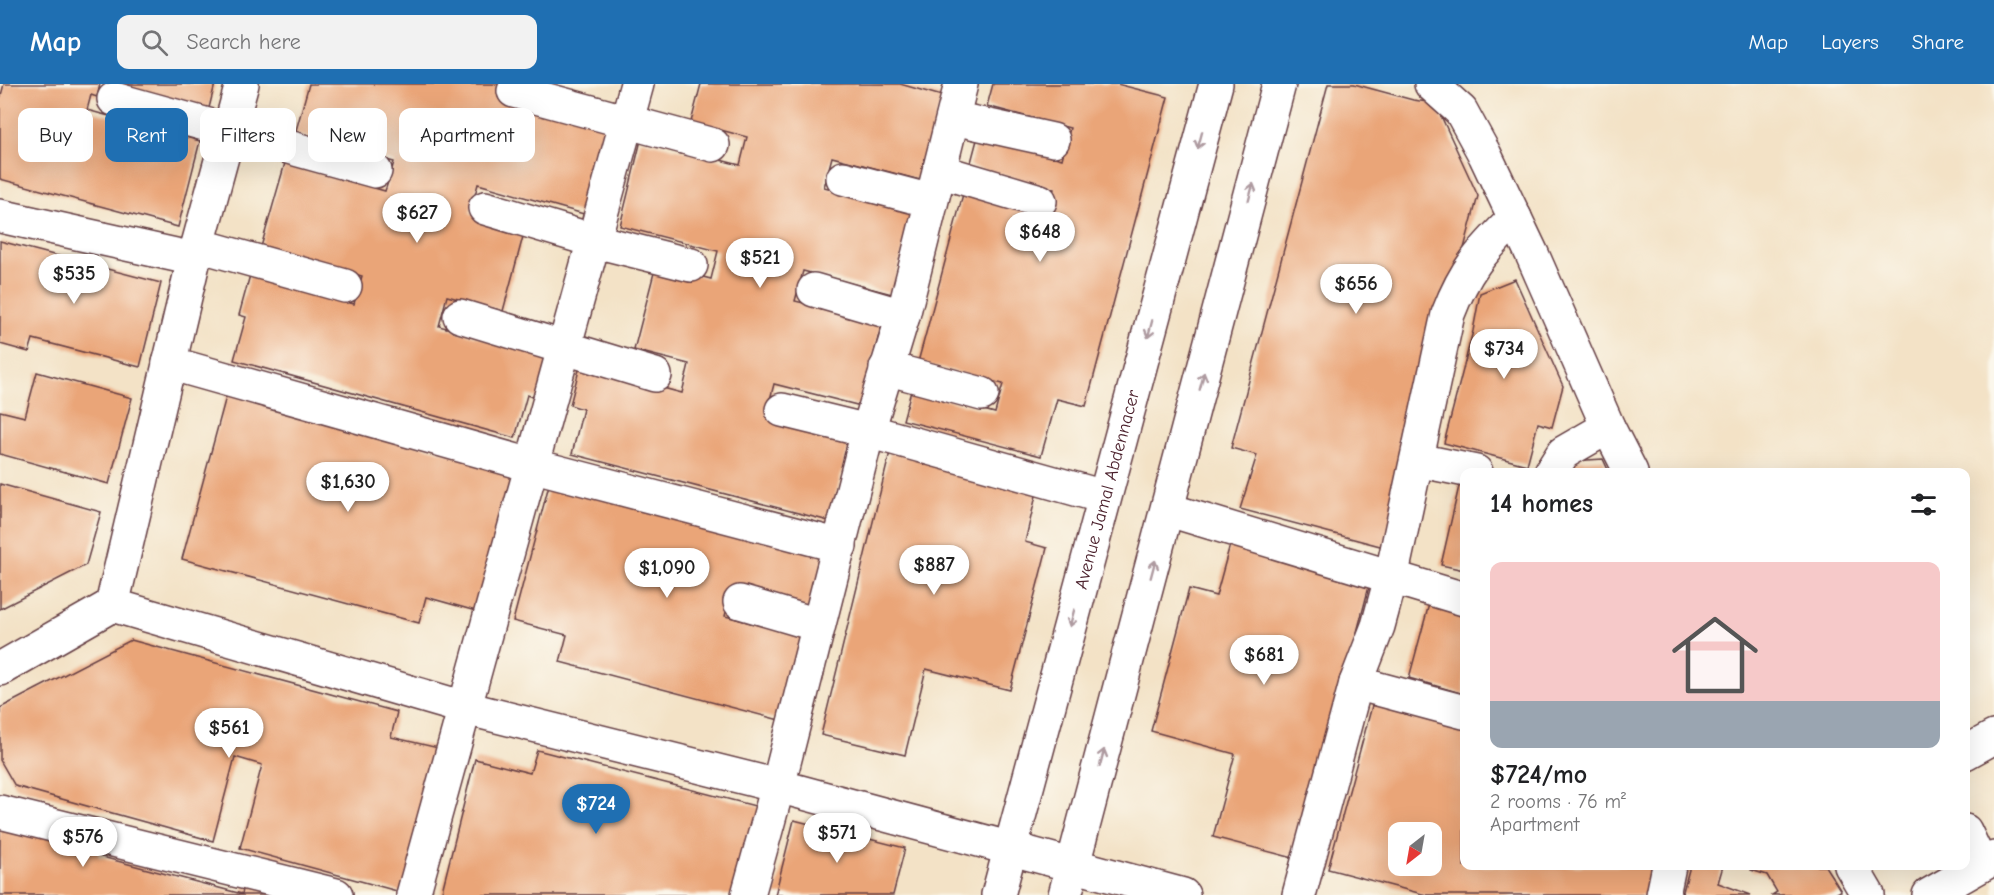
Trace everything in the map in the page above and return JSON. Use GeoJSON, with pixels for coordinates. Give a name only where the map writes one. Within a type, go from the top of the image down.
{"type":"FeatureCollection","features":[{"type":"Feature","properties":{"kind":"street"},"geometry":{"type":"LineString","coordinates":[[236,108],[242,84]]}},
{"type":"Feature","properties":{"kind":"street"},"geometry":{"type":"LineString","coordinates":[[413,895],[637,84]]}},
{"type":"Feature","properties":{"kind":"street","name":"Avenue Jamal Abdennacer"},"geometry":{"type":"LineString","coordinates":[[998,895],[1216,84]]}},
{"type":"Feature","properties":{"kind":"street"},"geometry":{"type":"LineString","coordinates":[[1065,895],[1169,510],[1280,84]]}},
{"type":"Feature","properties":{"kind":"street"},"geometry":{"type":"LineString","coordinates":[[1431,84],[1461,111],[1515,218],[1608,427],[1629,468]]}},
{"type":"Feature","properties":{"kind":"street"},"geometry":{"type":"LineString","coordinates":[[514,91],[713,145]]}},
{"type":"Feature","properties":{"kind":"street"},"geometry":{"type":"LineString","coordinates":[[748,895],[868,431],[903,316],[935,186],[952,94],[1053,140]]}},
{"type":"Feature","properties":{"kind":"street"},"geometry":{"type":"LineString","coordinates":[[114,99],[200,123]]}},
{"type":"Feature","properties":{"kind":"street"},"geometry":{"type":"LineString","coordinates":[[296,149],[375,171]]}},
{"type":"Feature","properties":{"kind":"street"},"geometry":{"type":"LineString","coordinates":[[112,605],[196,252],[221,162]]}},
{"type":"Feature","properties":{"kind":"street"},"geometry":{"type":"LineString","coordinates":[[843,178],[935,186],[1040,201]]}},
{"type":"Feature","properties":{"kind":"street"},"geometry":{"type":"LineString","coordinates":[[485,207],[595,241],[691,266]]}},
{"type":"Feature","properties":{"kind":"street"},"geometry":{"type":"LineString","coordinates":[[0,216],[196,252],[345,286]]}},
{"type":"Feature","properties":{"kind":"street"},"geometry":{"type":"LineString","coordinates":[[1299,895],[1356,683],[1378,626],[1391,578],[1448,314],[1457,289],[1476,257],[1515,218]]}},
{"type":"Feature","properties":{"kind":"street"},"geometry":{"type":"LineString","coordinates":[[814,290],[903,316]]}},
{"type":"Feature","properties":{"kind":"street"},"geometry":{"type":"LineString","coordinates":[[460,316],[655,375]]}},
{"type":"Feature","properties":{"kind":"street"},"geometry":{"type":"LineString","coordinates":[[169,363],[531,465],[840,546]]}},
{"type":"Feature","properties":{"kind":"street"},"geometry":{"type":"LineString","coordinates":[[886,368],[982,394]]}},
{"type":"Feature","properties":{"kind":"street"},"geometry":{"type":"LineString","coordinates":[[782,410],[868,431],[1104,497]]}},
{"type":"Feature","properties":{"kind":"street"},"geometry":{"type":"LineString","coordinates":[[1554,468],[1563,453],[1608,427]]}},
{"type":"Feature","properties":{"kind":"street"},"geometry":{"type":"LineString","coordinates":[[1417,460],[1460,469]]}},
{"type":"Feature","properties":{"kind":"street"},"geometry":{"type":"LineString","coordinates":[[1169,510],[1460,598]]}},
{"type":"Feature","properties":{"kind":"street"},"geometry":{"type":"LineString","coordinates":[[740,602],[818,625]]}},
{"type":"Feature","properties":{"kind":"street"},"geometry":{"type":"LineString","coordinates":[[0,669],[112,605],[465,708],[778,786],[1183,895]]}},
{"type":"Feature","properties":{"kind":"street"},"geometry":{"type":"LineString","coordinates":[[1356,683],[1460,711]]}},
{"type":"Feature","properties":{"kind":"street"},"geometry":{"type":"LineString","coordinates":[[1970,750],[1994,737]]}},
{"type":"Feature","properties":{"kind":"street"},"geometry":{"type":"LineString","coordinates":[[0,812],[336,895]]}},
{"type":"Feature","properties":{"kind":"street"},"geometry":{"type":"LineString","coordinates":[[1929,895],[1987,862],[1970,838]]}},
{"type":"Feature","properties":{"kind":"street"},"geometry":{"type":"LineString","coordinates":[[1663,895],[1668,870]]}},
{"type":"Feature","properties":{"kind":"street"},"geometry":{"type":"LineString","coordinates":[[1853,870],[1868,895]]}},
{"type":"Feature","properties":{"kind":"building"},"geometry":{"type":"Polygon","coordinates":[[[4,84],[100,84],[97,97],[91,95],[88,108],[18,108],[18,162],[93,162],[93,112],[105,115],[105,162],[188,162],[188,138],[200,141],[178,227],[0,179],[0,99],[4,84]]]}},
{"type":"Feature","properties":{"kind":"building"},"geometry":{"type":"Polygon","coordinates":[[[108,84],[215,84],[209,108],[200,110],[108,84]]]}},
{"type":"Feature","properties":{"kind":"building"},"geometry":{"type":"Polygon","coordinates":[[[309,84],[505,84],[614,130],[591,216],[478,184],[470,213],[525,229],[503,311],[447,296],[439,326],[552,357],[541,399],[527,395],[515,438],[234,360],[246,317],[239,315],[250,275],[354,304],[362,276],[261,247],[285,163],[385,191],[394,162],[387,160],[387,108],[308,108],[308,138],[296,134],[309,84]]]}},
{"type":"Feature","properties":{"kind":"building"},"geometry":{"type":"Polygon","coordinates":[[[701,84],[900,84],[942,96],[920,180],[832,157],[824,187],[913,210],[892,294],[803,271],[795,301],[882,322],[861,406],[774,384],[766,415],[851,437],[829,521],[572,454],[583,409],[570,405],[580,366],[682,393],[689,364],[634,350],[656,265],[711,279],[718,251],[620,226],[641,140],[740,165],[747,137],[691,122],[701,84]]]}},
{"type":"Feature","properties":{"kind":"building"},"geometry":{"type":"Polygon","coordinates":[[[993,84],[1117,84],[1168,97],[1086,406],[1057,399],[1041,456],[903,420],[911,391],[995,413],[1003,384],[918,362],[963,194],[1047,216],[1054,189],[970,166],[978,136],[1062,159],[1070,128],[987,106],[993,84]]]}},
{"type":"Feature","properties":{"kind":"building"},"geometry":{"type":"Polygon","coordinates":[[[1328,84],[1354,84],[1413,100],[1435,103],[1478,196],[1384,547],[1240,509],[1257,455],[1231,448],[1328,84]]]}},
{"type":"Feature","properties":{"kind":"building"},"geometry":{"type":"Polygon","coordinates":[[[0,241],[161,283],[140,367],[33,339],[29,352],[0,344],[0,241]]]}},
{"type":"Feature","properties":{"kind":"building"},"geometry":{"type":"Polygon","coordinates":[[[1515,279],[1563,386],[1552,427],[1538,423],[1527,465],[1444,443],[1473,331],[1480,293],[1515,279]]]}},
{"type":"Feature","properties":{"kind":"building"},"geometry":{"type":"Polygon","coordinates":[[[37,372],[132,398],[109,484],[0,454],[0,411],[25,417],[37,372]]]}},
{"type":"Feature","properties":{"kind":"building"},"geometry":{"type":"Polygon","coordinates":[[[227,393],[521,473],[483,613],[426,597],[419,623],[182,559],[227,393]]]}},
{"type":"Feature","properties":{"kind":"building"},"geometry":{"type":"Polygon","coordinates":[[[890,452],[1038,487],[1025,542],[1047,548],[1010,690],[926,669],[905,755],[821,735],[890,452]]]}},
{"type":"Feature","properties":{"kind":"building"},"geometry":{"type":"Polygon","coordinates":[[[1603,459],[1607,468],[1571,468],[1572,461],[1603,459]]]}},
{"type":"Feature","properties":{"kind":"building"},"geometry":{"type":"Polygon","coordinates":[[[550,481],[830,555],[816,611],[732,590],[725,616],[808,638],[787,722],[560,662],[567,635],[513,621],[550,481]]]}},
{"type":"Feature","properties":{"kind":"building"},"geometry":{"type":"Polygon","coordinates":[[[1460,482],[1460,569],[1441,565],[1460,482]]]}},
{"type":"Feature","properties":{"kind":"building"},"geometry":{"type":"Polygon","coordinates":[[[0,484],[101,512],[86,565],[0,609],[0,484]]]}},
{"type":"Feature","properties":{"kind":"building"},"geometry":{"type":"Polygon","coordinates":[[[1231,541],[1371,579],[1297,859],[1213,837],[1235,754],[1151,731],[1189,589],[1216,596],[1231,541]]]}},
{"type":"Feature","properties":{"kind":"building"},"geometry":{"type":"Polygon","coordinates":[[[1432,593],[1460,601],[1460,693],[1409,678],[1432,593]]]}},
{"type":"Feature","properties":{"kind":"building"},"geometry":{"type":"Polygon","coordinates":[[[131,640],[397,712],[391,737],[447,750],[408,894],[240,848],[262,765],[235,757],[213,841],[15,786],[0,760],[0,708],[131,640]]]}},
{"type":"Feature","properties":{"kind":"building"},"geometry":{"type":"Polygon","coordinates":[[[1373,702],[1460,725],[1460,870],[1660,870],[1653,895],[1426,895],[1328,869],[1373,702]]]}},
{"type":"Feature","properties":{"kind":"building"},"geometry":{"type":"Polygon","coordinates":[[[537,750],[763,808],[741,895],[441,895],[475,759],[530,773],[537,750]]]}},
{"type":"Feature","properties":{"kind":"building"},"geometry":{"type":"Polygon","coordinates":[[[0,814],[102,842],[98,856],[242,894],[245,881],[293,895],[0,895],[0,814]]]}},
{"type":"Feature","properties":{"kind":"building"},"geometry":{"type":"Polygon","coordinates":[[[794,820],[905,848],[893,895],[775,895],[794,820]]]}},
{"type":"Feature","properties":{"kind":"building"},"geometry":{"type":"Polygon","coordinates":[[[1689,870],[1722,870],[1718,883],[1751,895],[1682,895],[1689,870]]]}},
{"type":"Feature","properties":{"kind":"building"},"geometry":{"type":"Polygon","coordinates":[[[1751,870],[1828,870],[1841,891],[1833,895],[1772,895],[1777,892],[1767,875],[1751,870]]]}}]}
